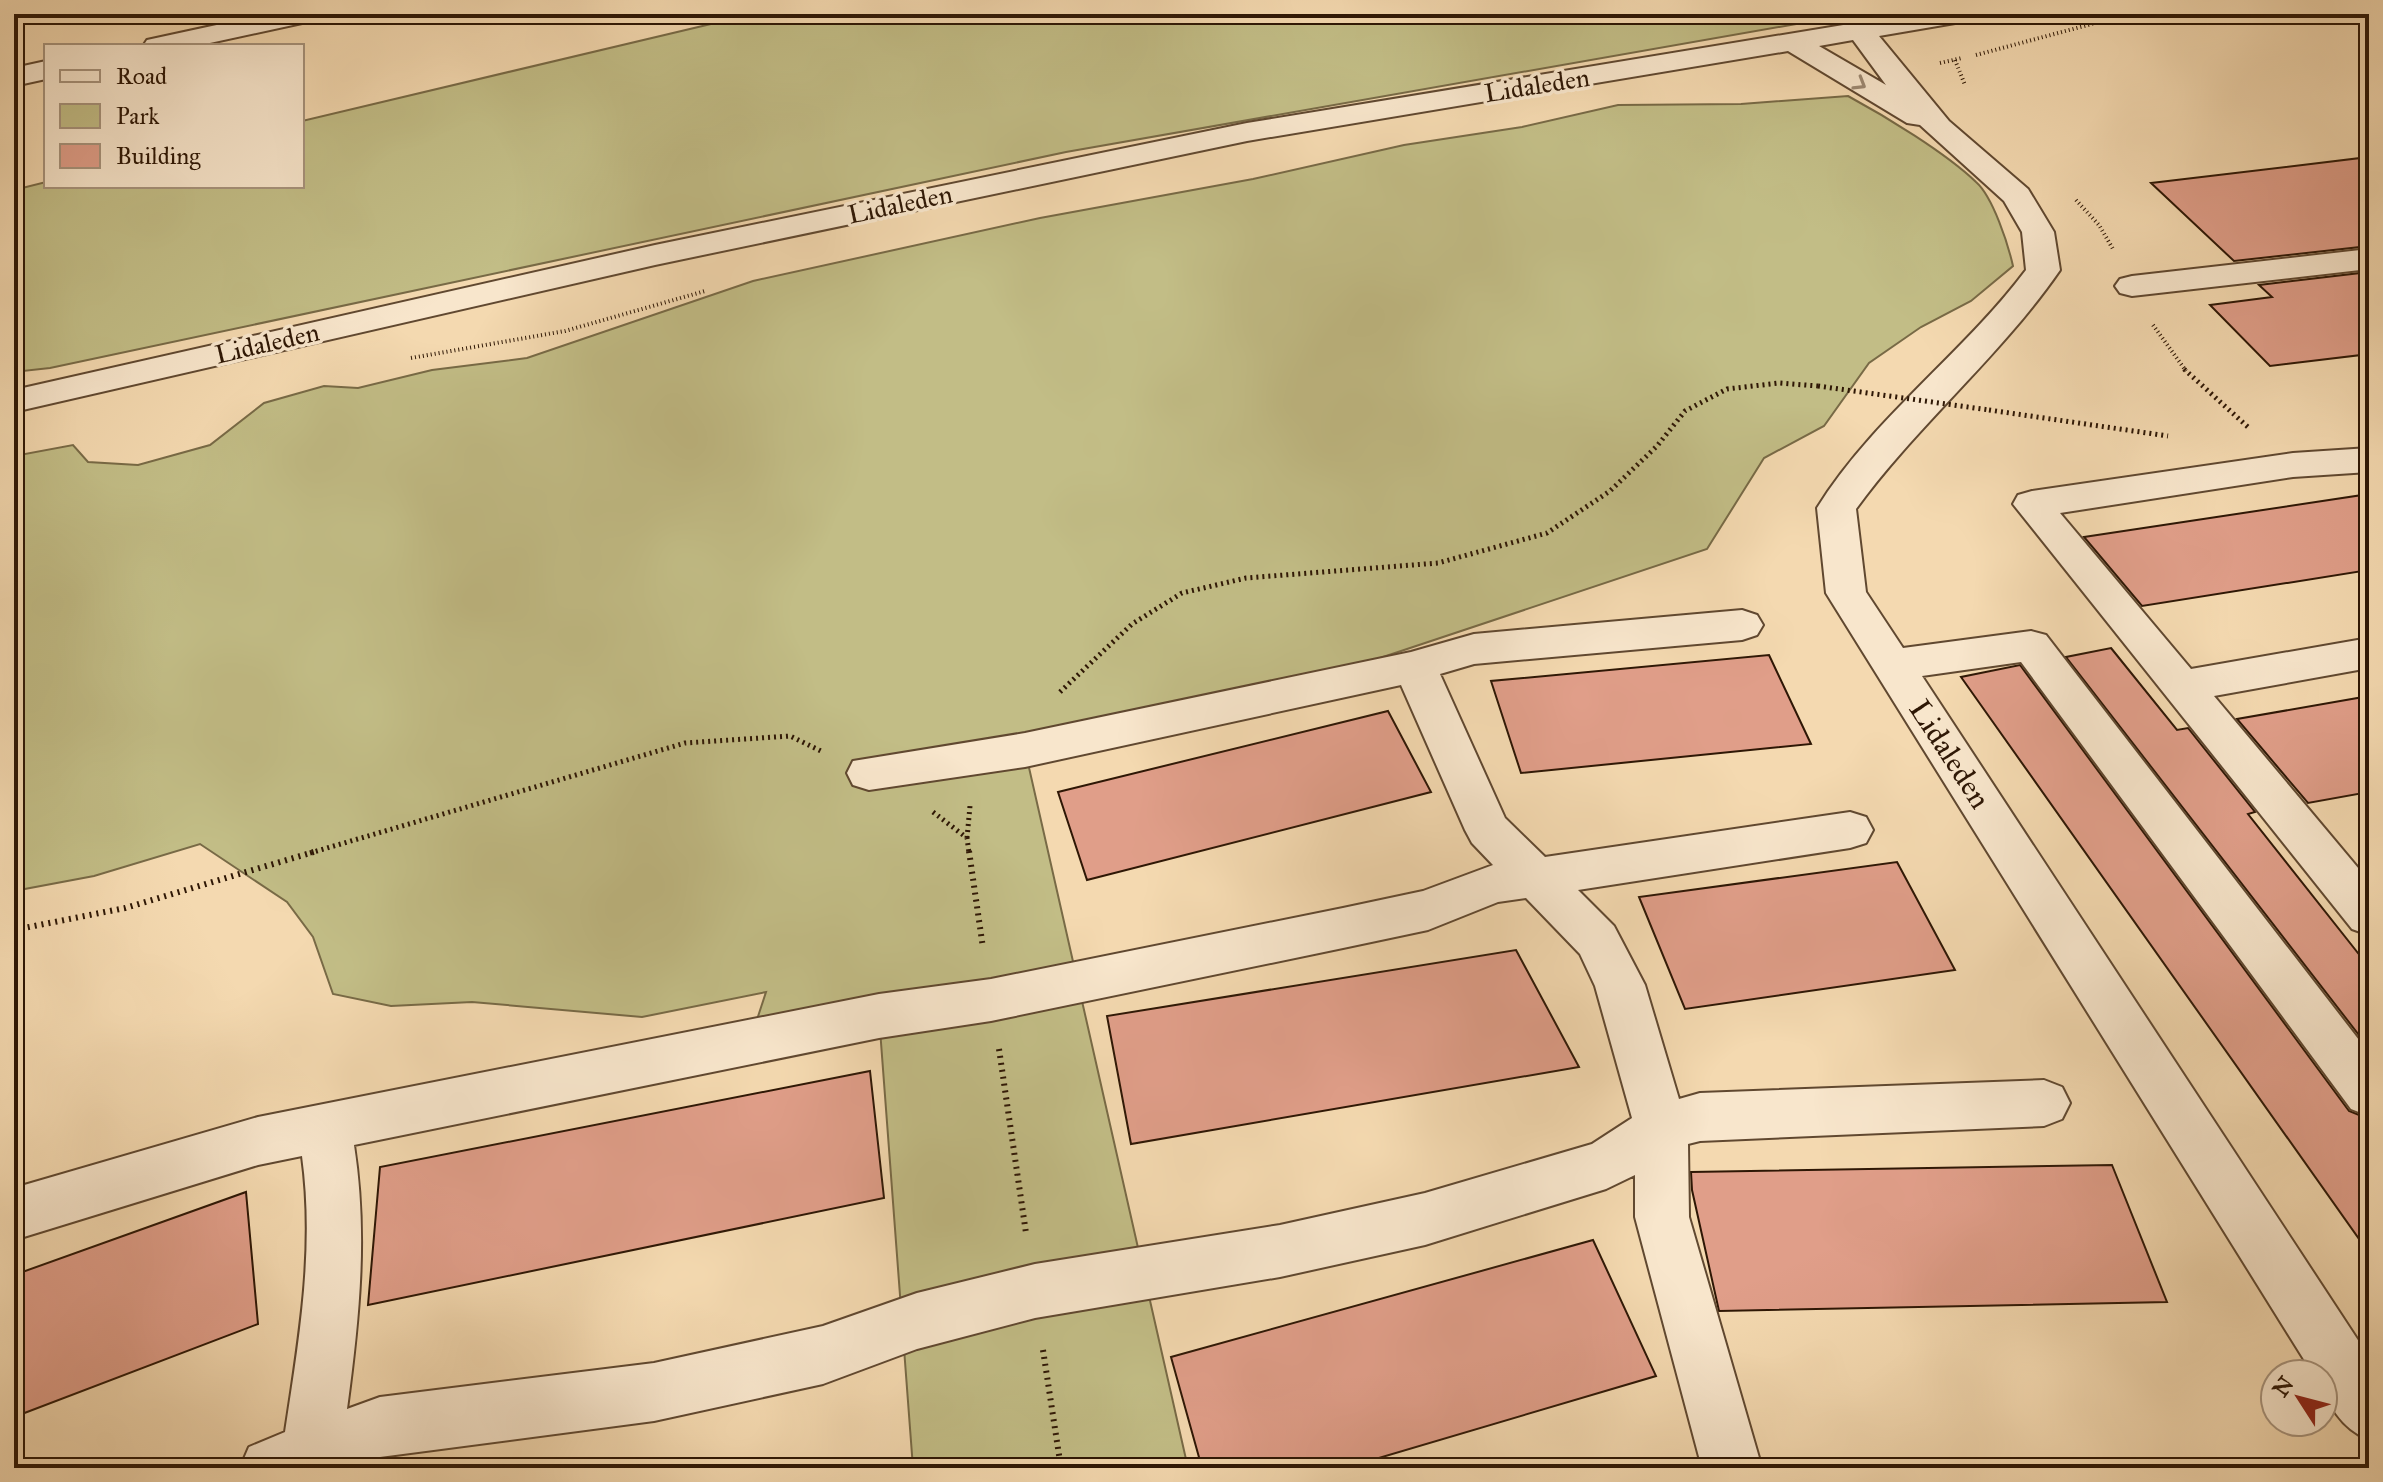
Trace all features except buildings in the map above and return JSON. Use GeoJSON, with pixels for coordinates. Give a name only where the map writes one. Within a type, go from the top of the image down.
{"type":"FeatureCollection","features":[{"type":"Feature","properties":{"kind":"street"},"geometry":{"type":"LineString","coordinates":[[166,44],[306,14]]}},
{"type":"Feature","properties":{"kind":"street","name":"Lidaleden"},"geometry":{"type":"LineString","coordinates":[[1860,30],[1911,14]]}},
{"type":"Feature","properties":{"kind":"street","name":"Lidaleden"},"geometry":{"type":"LineString","coordinates":[[14,401],[655,255],[1247,132],[1961,14]]}},
{"type":"Feature","properties":{"kind":"street","name":"Lidaleden"},"geometry":{"type":"LineString","coordinates":[[1860,30],[1938,127],[2017,196],[2038,232],[2043,270],[2016,310],[1863,470],[1836,508],[1846,593],[2369,1410]]}},
{"type":"Feature","properties":{"kind":"street","name":"Lidaleden"},"geometry":{"type":"LineString","coordinates":[[1794,43],[1938,127]]}},
{"type":"Feature","properties":{"kind":"street"},"geometry":{"type":"LineString","coordinates":[[14,77],[44,70]]}},
{"type":"Feature","properties":{"kind":"street"},"geometry":{"type":"LineString","coordinates":[[2132,286],[2369,259]]}},
{"type":"Feature","properties":{"kind":"street"},"geometry":{"type":"LineString","coordinates":[[2364,902],[2032,504],[2293,465],[2369,460]]}},
{"type":"Feature","properties":{"kind":"street"},"geometry":{"type":"LineString","coordinates":[[869,773],[1025,750],[1349,683],[1474,649],[1742,625]]}},
{"type":"Feature","properties":{"kind":"street"},"geometry":{"type":"LineString","coordinates":[[1893,665],[2031,646],[2369,1093]]}},
{"type":"Feature","properties":{"kind":"street"},"geometry":{"type":"LineString","coordinates":[[2182,686],[2369,653]]}},
{"type":"Feature","properties":{"kind":"street"},"geometry":{"type":"LineString","coordinates":[[1411,667],[1426,686],[1447,743],[1488,830],[1597,940],[1620,985],[1661,1128],[1662,1217],[1732,1468]]}},
{"type":"Feature","properties":{"kind":"street"},"geometry":{"type":"LineString","coordinates":[[14,1214],[258,1141],[879,1016],[991,1000],[1414,913],[1494,884],[1850,830]]}},
{"type":"Feature","properties":{"kind":"street"},"geometry":{"type":"LineString","coordinates":[[297,1463],[380,1427],[654,1392],[823,1355],[917,1321],[1035,1291],[1280,1251],[1425,1219],[1606,1164],[1661,1128],[1700,1117],[2044,1103]]}},
{"type":"Feature","properties":{"kind":"street"},"geometry":{"type":"LineString","coordinates":[[297,1463],[334,1291],[334,1190],[325,1127]]}},
{"type":"Feature","properties":{"kind":"path"},"geometry":{"type":"LineString","coordinates":[[1892,72],[1955,60],[2129,14]]}},
{"type":"Feature","properties":{"kind":"path"},"geometry":{"type":"LineString","coordinates":[[409,358],[565,331],[716,289]]}},
{"type":"Feature","properties":{"kind":"path"},"geometry":{"type":"LineString","coordinates":[[1061,1468],[967,838],[971,792],[1025,750],[1066,684],[1132,624],[1182,593],[1246,578],[1438,563],[1547,533],[1610,491],[1657,446],[1685,411],[1727,389],[1779,383],[1818,386],[2177,438]]}},
{"type":"Feature","properties":{"kind":"path"},"geometry":{"type":"LineString","coordinates":[[14,930],[125,908],[685,743],[790,736],[903,789],[967,838]]}},
{"type":"Feature","properties":{"kind":"green space"},"geometry":{"type":"Polygon","coordinates":[[[753,14],[1853,14],[1066,152],[50,368],[14,372],[14,190],[44,182],[44,188],[304,188],[304,121],[753,14]]]}},
{"type":"Feature","properties":{"kind":"green space"},"geometry":{"type":"Polygon","coordinates":[[[1848,96],[1932,147],[1976,182],[1994,209],[2013,266],[1971,301],[1921,327],[1869,363],[1824,426],[1764,458],[1707,549],[1320,678],[1025,750],[1188,1468],[913,1468],[879,1016],[750,1041],[766,992],[642,1017],[472,1002],[391,1006],[333,994],[313,937],[287,902],[200,844],[94,876],[14,891],[14,456],[73,445],[88,462],[138,465],[210,445],[264,403],[324,386],[358,388],[432,370],[527,358],[753,281],[1040,218],[1253,179],[1404,145],[1522,127],[1618,105],[1741,104],[1848,96]]]}}]}
